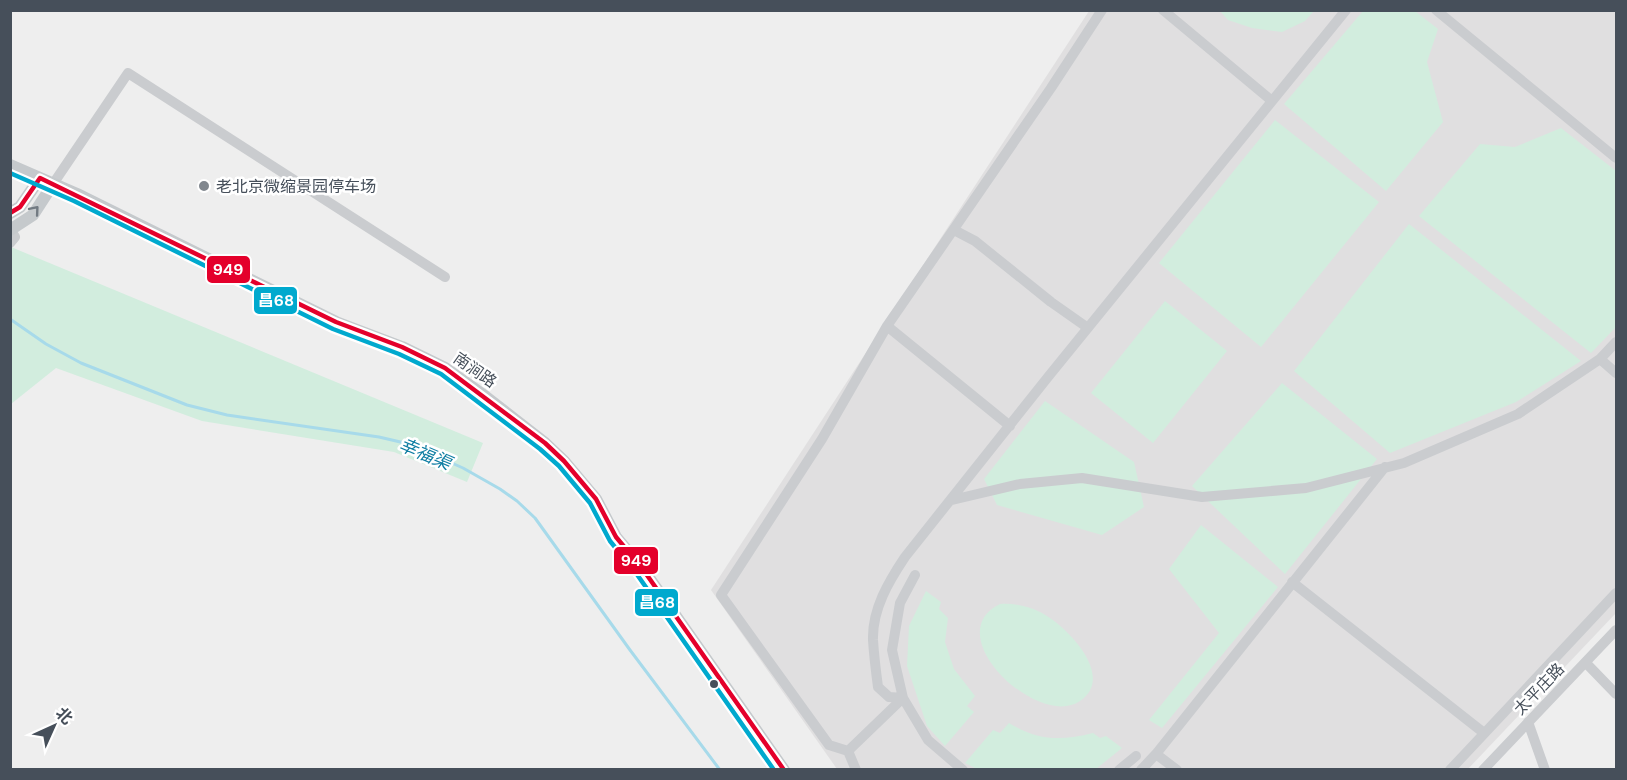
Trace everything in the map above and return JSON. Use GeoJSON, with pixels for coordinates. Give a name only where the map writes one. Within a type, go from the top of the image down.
{"type":"FeatureCollection","features":[{"type":"Feature","properties":{"kind":"main road","name":"南涧路"},"geometry":{"type":"LineString","coordinates":[[10,165],[336,322],[402,347],[446,368],[545,443],[564,461],[596,499],[616,537],[642,568],[784,770]]}},
{"type":"Feature","properties":{"kind":"main road"},"geometry":{"type":"LineString","coordinates":[[10,213],[20,207],[40,178]]}},
{"type":"Feature","properties":{"kind":"main road"},"geometry":{"type":"LineString","coordinates":[[11,229],[33,215],[53,184]]}},
{"type":"Feature","properties":{"kind":"street"},"geometry":{"type":"LineString","coordinates":[[856,770],[848,751],[829,745],[721,595],[822,439],[887,326],[1102,10]]}},
{"type":"Feature","properties":{"kind":"street"},"geometry":{"type":"LineString","coordinates":[[1163,10],[1272,101]]}},
{"type":"Feature","properties":{"kind":"street"},"geometry":{"type":"LineString","coordinates":[[903,698],[889,697],[878,687],[873,638],[878,609],[888,583],[905,557],[1088,328],[1346,10]]}},
{"type":"Feature","properties":{"kind":"street"},"geometry":{"type":"LineString","coordinates":[[1436,10],[1617,158]]}},
{"type":"Feature","properties":{"kind":"street"},"geometry":{"type":"LineString","coordinates":[[53,184],[128,74],[445,277]]}},
{"type":"Feature","properties":{"kind":"street"},"geometry":{"type":"LineString","coordinates":[[10,243],[15,237],[11,229]]}},
{"type":"Feature","properties":{"kind":"street"},"geometry":{"type":"LineString","coordinates":[[954,230],[975,241],[1051,303],[1088,328]]}},
{"type":"Feature","properties":{"kind":"street"},"geometry":{"type":"LineString","coordinates":[[887,326],[1010,426]]}},
{"type":"Feature","properties":{"kind":"street"},"geometry":{"type":"LineString","coordinates":[[952,500],[1020,484],[1082,478],[1202,497],[1306,488],[1404,463],[1518,414],[1600,359],[1617,342]]}},
{"type":"Feature","properties":{"kind":"street"},"geometry":{"type":"LineString","coordinates":[[1600,359],[1617,373]]}},
{"type":"Feature","properties":{"kind":"street"},"geometry":{"type":"LineString","coordinates":[[1141,770],[1386,468]]}},
{"type":"Feature","properties":{"kind":"street"},"geometry":{"type":"LineString","coordinates":[[915,575],[900,603],[892,650],[903,698],[928,740],[963,770]]}},
{"type":"Feature","properties":{"kind":"street"},"geometry":{"type":"LineString","coordinates":[[1292,582],[1484,733]]}},
{"type":"Feature","properties":{"kind":"street"},"geometry":{"type":"LineString","coordinates":[[1450,770],[1617,593]]}},
{"type":"Feature","properties":{"kind":"street","name":"太平庄路"},"geometry":{"type":"LineString","coordinates":[[1483,770],[1617,630]]}},
{"type":"Feature","properties":{"kind":"street"},"geometry":{"type":"LineString","coordinates":[[1586,663],[1617,694]]}},
{"type":"Feature","properties":{"kind":"street"},"geometry":{"type":"LineString","coordinates":[[848,751],[903,698]]}},
{"type":"Feature","properties":{"kind":"street"},"geometry":{"type":"LineString","coordinates":[[1528,722],[1545,770]]}},
{"type":"Feature","properties":{"kind":"street"},"geometry":{"type":"LineString","coordinates":[[1156,754],[1177,770]]}},
{"type":"Feature","properties":{"kind":"street"},"geometry":{"type":"LineString","coordinates":[[1119,770],[1136,756]]}},
{"type":"Feature","properties":{"kind":"shaded area"},"geometry":{"type":"Polygon","coordinates":[[[1089,11],[1616,11],[1616,613],[1468,769],[837,769],[711,590],[1089,11]]]}},
{"type":"Feature","properties":{"kind":"green space"},"geometry":{"type":"Polygon","coordinates":[[[1220,11],[1314,11],[1305,21],[1282,32],[1252,28],[1228,20],[1220,11]]]}},
{"type":"Feature","properties":{"kind":"green space"},"geometry":{"type":"Polygon","coordinates":[[[1363,11],[1415,11],[1438,29],[1427,62],[1443,122],[1386,191],[1284,104],[1363,11]]]}},
{"type":"Feature","properties":{"kind":"green space"},"geometry":{"type":"Polygon","coordinates":[[[1275,120],[1379,202],[1261,347],[1159,263],[1275,120]]]}},
{"type":"Feature","properties":{"kind":"green space"},"geometry":{"type":"Polygon","coordinates":[[[1561,128],[1616,171],[1616,327],[1591,353],[1419,216],[1480,144],[1515,147],[1561,128]]]}},
{"type":"Feature","properties":{"kind":"green space"},"geometry":{"type":"Polygon","coordinates":[[[1409,224],[1581,361],[1516,402],[1390,453],[1294,371],[1409,224]]]}},
{"type":"Feature","properties":{"kind":"green space"},"geometry":{"type":"Polygon","coordinates":[[[11,247],[483,443],[467,482],[394,452],[202,421],[56,368],[11,404],[11,247]]]}},
{"type":"Feature","properties":{"kind":"green space"},"geometry":{"type":"Polygon","coordinates":[[[1165,301],[1227,351],[1153,443],[1091,393],[1165,301]]]}},
{"type":"Feature","properties":{"kind":"green space"},"geometry":{"type":"Polygon","coordinates":[[[1282,383],[1377,459],[1285,574],[1192,486],[1282,383]]]}},
{"type":"Feature","properties":{"kind":"green space"},"geometry":{"type":"Polygon","coordinates":[[[1045,401],[1134,462],[1144,507],[1102,535],[997,505],[984,479],[1045,401]]]}},
{"type":"Feature","properties":{"kind":"green space"},"geometry":{"type":"Polygon","coordinates":[[[1201,525],[1278,587],[1162,728],[1149,720],[1219,633],[1169,569],[1201,525]]]}},
{"type":"Feature","properties":{"kind":"green space"},"geometry":{"type":"Polygon","coordinates":[[[926,591],[941,602],[939,609],[948,618],[945,642],[954,669],[975,696],[967,706],[974,712],[945,746],[927,726],[907,666],[909,626],[926,591]]]}},
{"type":"Feature","properties":{"kind":"green space"},"geometry":{"type":"Polygon","coordinates":[[[1000,604],[1020,605],[1040,612],[1062,627],[1073,639],[1090,665],[1093,678],[1090,690],[1080,701],[1062,706],[1041,702],[1020,691],[1001,675],[987,656],[980,636],[984,618],[1000,604]]]}},
{"type":"Feature","properties":{"kind":"green space"},"geometry":{"type":"Polygon","coordinates":[[[1009,723],[1030,733],[1050,738],[1093,733],[1100,738],[1106,736],[1122,748],[1096,769],[977,769],[965,763],[993,730],[1000,733],[1009,723]]]}},
{"type":"Feature","properties":{"kind":"waterway","name":"幸福渠"},"geometry":{"type":"LineString","coordinates":[[10,319],[46,344],[81,363],[187,405],[227,415],[379,437],[409,444],[463,468],[500,489],[535,518],[720,770]]}},
{"type":"Feature","properties":{"kind":"transit line","name":"昌68"},"geometry":{"type":"LineString","coordinates":[[10,173],[74,201],[333,329],[399,354],[441,374],[540,449],[559,466],[590,503],[610,541],[636,573],[774,770]]}},
{"type":"Feature","properties":{"kind":"transit line","name":"949"},"geometry":{"type":"LineString","coordinates":[[10,213],[20,207],[40,178],[336,322],[402,347],[445,368],[545,443],[564,461],[596,499],[616,537],[642,568],[784,770]]}},
{"type":"Feature","properties":{"kind":"place","name":"老北京微缩景园停车场"},"geometry":{"type":"Point","coordinates":[204,186]}}]}
